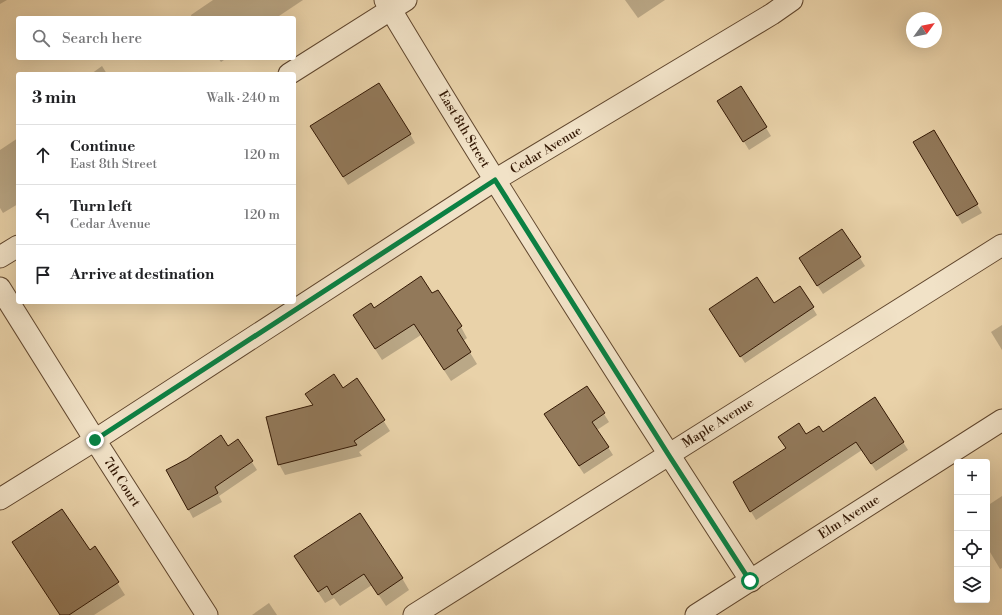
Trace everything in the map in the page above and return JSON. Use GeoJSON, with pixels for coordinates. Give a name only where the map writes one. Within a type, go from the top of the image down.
{"type":"FeatureCollection","features":[{"type":"Feature","properties":{"kind":"street","name":"Cedar Avenue"},"geometry":{"type":"LineString","coordinates":[[0,499],[95,440],[495,180],[772,14],[792,0]]}},
{"type":"Feature","properties":{"kind":"street","name":"East 8th Street"},"geometry":{"type":"LineString","coordinates":[[394,3],[495,180],[750,581]]}},
{"type":"Feature","properties":{"kind":"street"},"geometry":{"type":"LineString","coordinates":[[292,72],[394,3]]}},
{"type":"Feature","properties":{"kind":"street","name":"Maple Avenue"},"geometry":{"type":"LineString","coordinates":[[414,615],[1002,245]]}},
{"type":"Feature","properties":{"kind":"street"},"geometry":{"type":"LineString","coordinates":[[0,257],[16,247]]}},
{"type":"Feature","properties":{"kind":"street","name":"7th Court"},"geometry":{"type":"LineString","coordinates":[[0,288],[207,615]]}},
{"type":"Feature","properties":{"kind":"street","name":"Elm Avenue"},"geometry":{"type":"LineString","coordinates":[[696,615],[1002,420]]}},
{"type":"Feature","properties":{"kind":"building"},"geometry":{"type":"Polygon","coordinates":[[[379,83],[411,134],[343,177],[310,126],[379,83]]]}},
{"type":"Feature","properties":{"kind":"building"},"geometry":{"type":"Polygon","coordinates":[[[741,86],[767,127],[743,142],[717,101],[741,86]]]}},
{"type":"Feature","properties":{"kind":"building"},"geometry":{"type":"Polygon","coordinates":[[[934,130],[978,204],[957,216],[913,142],[934,130]]]}},
{"type":"Feature","properties":{"kind":"building"},"geometry":{"type":"Polygon","coordinates":[[[842,229],[861,257],[817,286],[799,258],[842,229]]]}},
{"type":"Feature","properties":{"kind":"building"},"geometry":{"type":"Polygon","coordinates":[[[421,276],[432,293],[438,290],[462,326],[457,330],[471,352],[444,370],[414,324],[375,349],[353,315],[371,303],[374,308],[421,276]]]}},
{"type":"Feature","properties":{"kind":"building"},"geometry":{"type":"Polygon","coordinates":[[[757,277],[774,303],[800,286],[814,307],[740,357],[709,309],[757,277]]]}},
{"type":"Feature","properties":{"kind":"building"},"geometry":{"type":"Polygon","coordinates":[[[334,374],[343,388],[357,378],[385,420],[354,441],[357,445],[278,465],[266,417],[313,405],[305,394],[334,374]]]}},
{"type":"Feature","properties":{"kind":"building"},"geometry":{"type":"Polygon","coordinates":[[[587,386],[605,413],[592,422],[609,447],[579,466],[544,414],[587,386]]]}},
{"type":"Feature","properties":{"kind":"building"},"geometry":{"type":"Polygon","coordinates":[[[875,397],[904,442],[871,464],[856,442],[750,512],[733,482],[786,448],[778,437],[799,423],[806,434],[819,426],[823,432],[875,397]]]}},
{"type":"Feature","properties":{"kind":"building"},"geometry":{"type":"Polygon","coordinates":[[[221,435],[228,446],[238,439],[253,461],[215,487],[218,493],[188,510],[166,470],[187,459],[221,435]]]}},
{"type":"Feature","properties":{"kind":"building"},"geometry":{"type":"Polygon","coordinates":[[[62,509],[90,550],[95,546],[119,582],[69,615],[60,615],[12,542],[62,509]]]}},
{"type":"Feature","properties":{"kind":"building"},"geometry":{"type":"Polygon","coordinates":[[[360,513],[403,578],[378,595],[364,574],[332,595],[327,586],[318,592],[294,556],[360,513]]]}},
{"type":"Feature","properties":{"kind":"route"},"geometry":{"type":"LineString","coordinates":[[95,440],[495,180],[750,581]]}}]}
